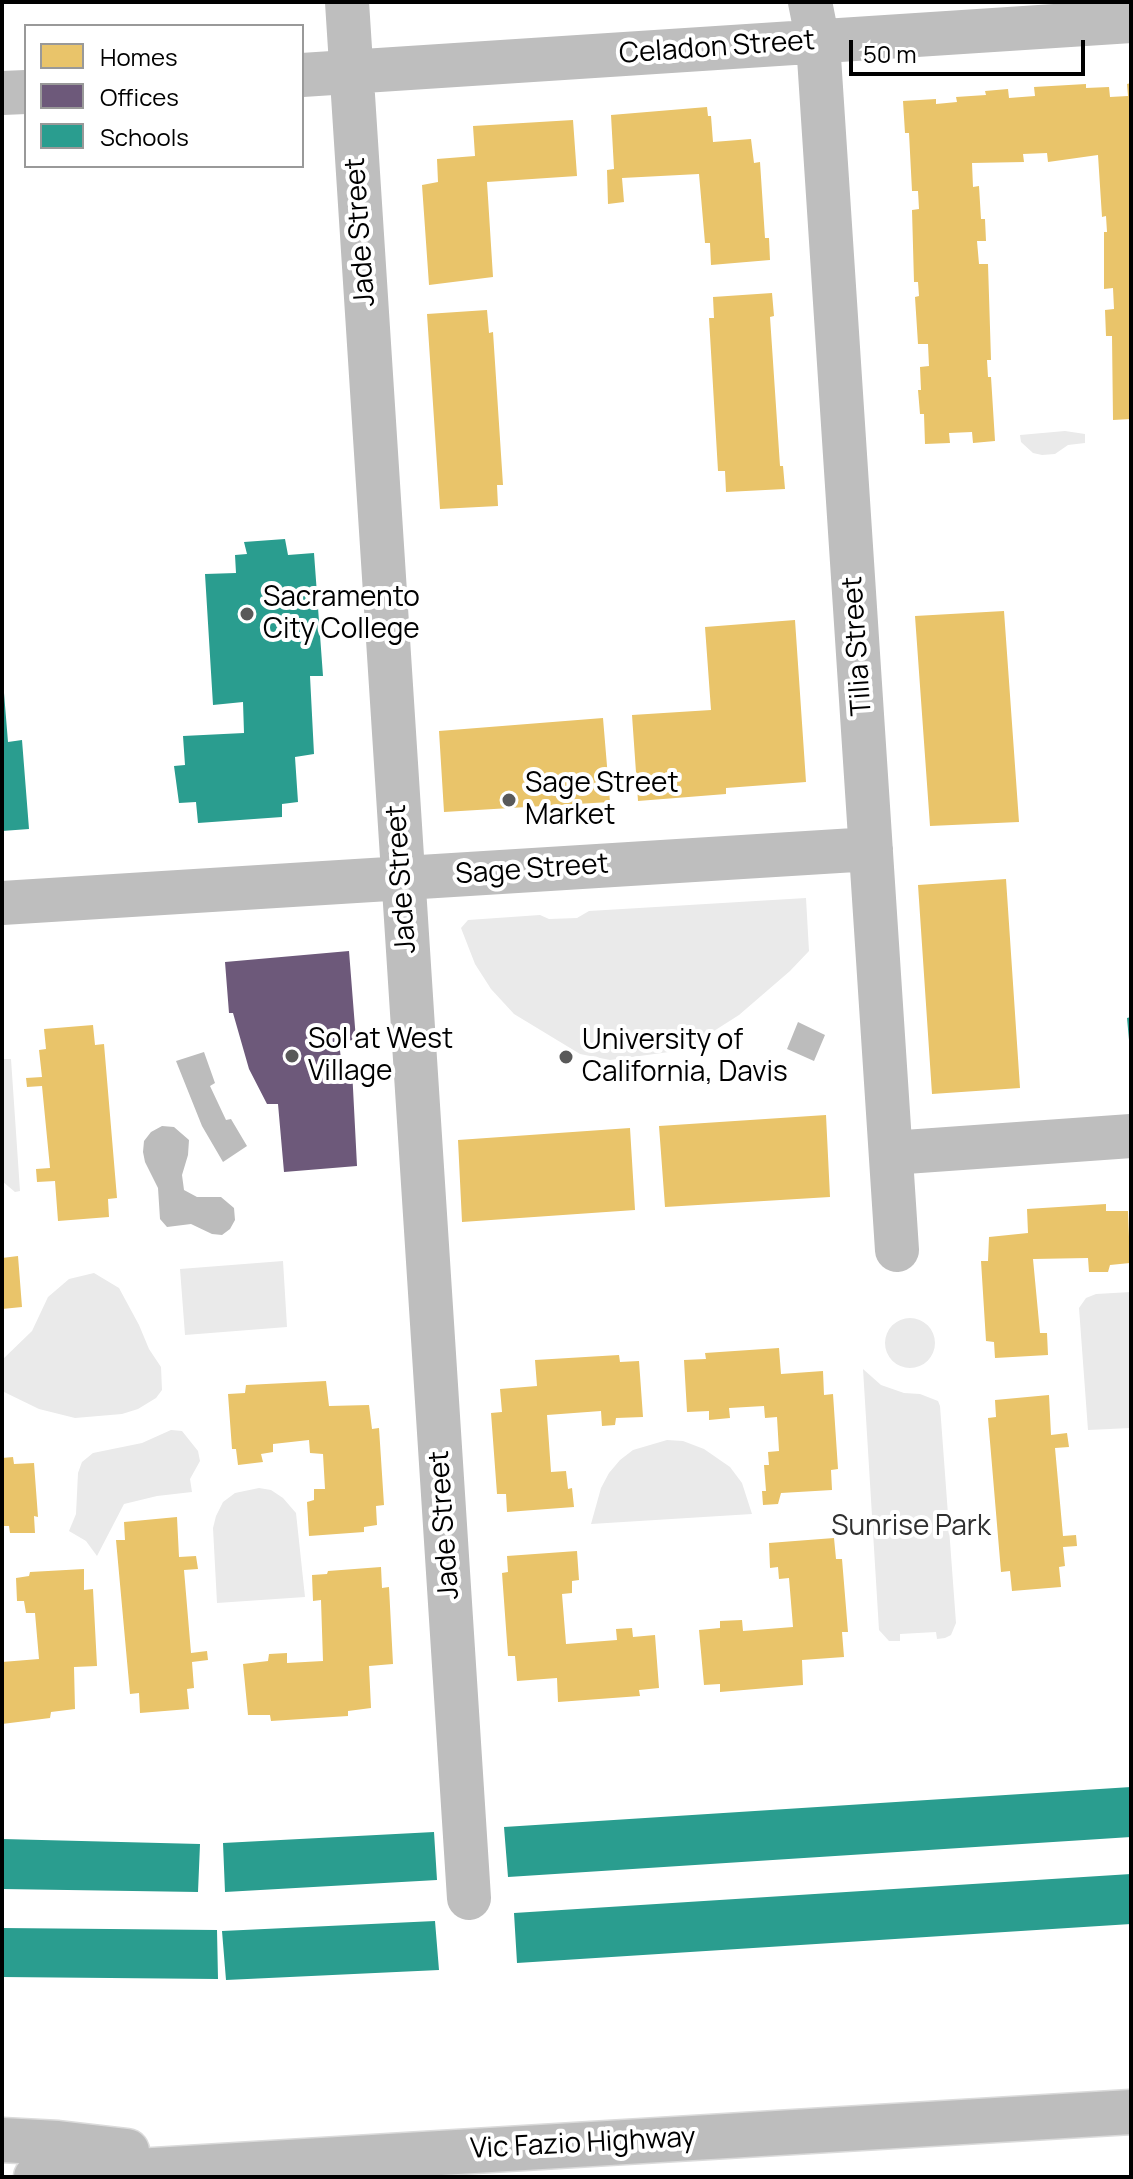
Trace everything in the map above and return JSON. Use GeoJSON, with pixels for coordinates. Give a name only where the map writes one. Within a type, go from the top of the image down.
{"type":"FeatureCollection","features":[{"type":"Feature","properties":{"kind":"highway","name":"Vic Fazio Highway"},"geometry":{"type":"LineString","coordinates":[[36,2177],[1131,2112]]}},
{"type":"Feature","properties":{"kind":"highway"},"geometry":{"type":"LineString","coordinates":[[2,2140],[58,2143],[232,2164]]}},
{"type":"Feature","properties":{"kind":"street","name":"Jade Street"},"geometry":{"type":"LineString","coordinates":[[347,2],[469,1898]]}},
{"type":"Feature","properties":{"kind":"street","name":"Celadon Street"},"geometry":{"type":"LineString","coordinates":[[304,75],[817,15],[1131,21]]}},
{"type":"Feature","properties":{"kind":"street","name":"Tilia Street"},"geometry":{"type":"LineString","coordinates":[[817,15],[897,1250]]}},
{"type":"Feature","properties":{"kind":"street"},"geometry":{"type":"LineString","coordinates":[[2,93],[24,92]]}},
{"type":"Feature","properties":{"kind":"street","name":"Sage Street"},"geometry":{"type":"LineString","coordinates":[[2,903],[871,849]]}},
{"type":"Feature","properties":{"kind":"street"},"geometry":{"type":"LineString","coordinates":[[891,1153],[1131,1136]]}},
{"type":"Feature","properties":{"kind":"green space"},"geometry":{"type":"Polygon","coordinates":[[[1065,431],[1085,434],[1085,443],[1068,445],[1055,454],[1042,455],[1033,453],[1021,442],[1020,435],[1065,431]]]}},
{"type":"Feature","properties":{"kind":"green space"},"geometry":{"type":"Polygon","coordinates":[[[806,898],[809,951],[739,1015],[695,1043],[669,1052],[610,1060],[580,1054],[514,1014],[491,989],[475,964],[461,928],[468,920],[540,915],[549,919],[577,918],[589,911],[806,898]]]}},
{"type":"Feature","properties":{"kind":"green space"},"geometry":{"type":"Polygon","coordinates":[[[2,1059],[11,1059],[20,1191],[15,1192],[2,1181],[2,1059]]]}},
{"type":"Feature","properties":{"kind":"green space"},"geometry":{"type":"Polygon","coordinates":[[[283,1261],[287,1327],[185,1335],[180,1269],[283,1261]]]}},
{"type":"Feature","properties":{"kind":"green space"},"geometry":{"type":"Polygon","coordinates":[[[94,1273],[119,1288],[161,1367],[162,1390],[156,1398],[122,1414],[75,1418],[39,1409],[2,1391],[2,1360],[32,1331],[48,1297],[69,1279],[94,1273]]]}},
{"type":"Feature","properties":{"kind":"green space"},"geometry":{"type":"Polygon","coordinates":[[[1131,1292],[1131,1428],[1088,1430],[1079,1308],[1086,1298],[1096,1294],[1131,1292]]]}},
{"type":"Feature","properties":{"kind":"green space"},"geometry":{"type":"Polygon","coordinates":[[[910,1318],[928,1325],[935,1343],[928,1361],[910,1368],[892,1361],[885,1343],[892,1325],[910,1318]]]}},
{"type":"Feature","properties":{"kind":"green space","name":"Sunrise Park"},"geometry":{"type":"Polygon","coordinates":[[[863,1369],[881,1385],[904,1393],[920,1394],[938,1401],[940,1406],[956,1623],[951,1635],[945,1638],[937,1639],[936,1632],[900,1634],[900,1641],[889,1641],[879,1630],[863,1369]]]}},
{"type":"Feature","properties":{"kind":"green space"},"geometry":{"type":"Polygon","coordinates":[[[171,1430],[182,1431],[198,1451],[200,1461],[190,1479],[192,1492],[124,1504],[97,1556],[86,1541],[69,1531],[76,1514],[78,1473],[82,1462],[93,1453],[142,1443],[171,1430]]]}},
{"type":"Feature","properties":{"kind":"green space"},"geometry":{"type":"Polygon","coordinates":[[[667,1440],[683,1441],[704,1449],[730,1467],[742,1483],[752,1514],[591,1524],[601,1488],[620,1460],[633,1450],[667,1440]]]}},
{"type":"Feature","properties":{"kind":"green space"},"geometry":{"type":"Polygon","coordinates":[[[259,1488],[271,1490],[283,1498],[296,1513],[305,1597],[217,1603],[213,1528],[216,1516],[223,1502],[235,1493],[259,1488]]]}},
{"type":"Feature","properties":{"kind":"shaded area"},"geometry":{"type":"Polygon","coordinates":[[[798,1022],[825,1035],[814,1061],[787,1049],[798,1022]]]}},
{"type":"Feature","properties":{"kind":"shaded area"},"geometry":{"type":"Polygon","coordinates":[[[204,1052],[215,1083],[210,1086],[226,1120],[231,1119],[247,1146],[223,1162],[202,1126],[176,1061],[204,1052]]]}},
{"type":"Feature","properties":{"kind":"shaded area"},"geometry":{"type":"Polygon","coordinates":[[[162,1126],[174,1127],[189,1140],[182,1175],[184,1190],[197,1197],[221,1197],[234,1208],[235,1220],[222,1235],[212,1234],[191,1224],[167,1227],[160,1219],[158,1188],[143,1152],[144,1141],[151,1132],[162,1126]]]}},
{"type":"Feature","properties":{"kind":"building: Homes"},"geometry":{"type":"Polygon","coordinates":[[[1131,83],[1131,419],[1113,420],[1112,336],[1106,336],[1105,310],[1114,309],[1113,288],[1104,289],[1104,232],[1107,232],[1106,216],[1102,217],[1098,155],[1048,162],[1047,153],[1023,154],[1024,162],[972,163],[973,187],[979,186],[981,219],[985,219],[986,241],[977,241],[979,264],[988,264],[991,360],[987,360],[995,441],[973,443],[972,432],[949,433],[950,443],[925,444],[924,414],[920,414],[918,390],[921,390],[920,367],[929,366],[928,344],[918,344],[915,297],[919,296],[918,282],[914,282],[912,210],[919,209],[918,191],[912,191],[909,133],[905,133],[903,101],[936,99],[936,104],[957,102],[956,97],[986,95],[985,91],[1008,89],[1009,98],[1035,96],[1034,87],[1086,84],[1086,88],[1109,87],[1110,97],[1128,96],[1127,84],[1131,83]]]}},
{"type":"Feature","properties":{"kind":"building: Homes"},"geometry":{"type":"Polygon","coordinates":[[[707,107],[708,116],[711,116],[713,142],[751,139],[754,163],[760,162],[765,238],[769,238],[770,260],[711,265],[710,243],[705,243],[699,174],[622,178],[624,202],[608,204],[607,170],[614,169],[611,115],[707,107]]]}},
{"type":"Feature","properties":{"kind":"building: Homes"},"geometry":{"type":"Polygon","coordinates":[[[573,120],[577,176],[487,182],[493,277],[429,285],[422,185],[438,182],[437,159],[475,156],[473,126],[573,120]]]}},
{"type":"Feature","properties":{"kind":"building: Homes"},"geometry":{"type":"Polygon","coordinates":[[[772,293],[774,316],[770,317],[780,466],[783,466],[785,489],[726,492],[725,471],[718,471],[709,318],[714,318],[713,297],[772,293]]]}},
{"type":"Feature","properties":{"kind":"building: Homes"},"geometry":{"type":"Polygon","coordinates":[[[487,310],[489,333],[493,332],[503,485],[497,485],[498,506],[440,509],[427,314],[487,310]]]}},
{"type":"Feature","properties":{"kind":"building: Homes"},"geometry":{"type":"Polygon","coordinates":[[[1004,611],[1019,822],[930,826],[915,616],[1004,611]]]}},
{"type":"Feature","properties":{"kind":"building: Homes"},"geometry":{"type":"Polygon","coordinates":[[[795,620],[806,782],[726,788],[726,794],[638,801],[632,715],[711,710],[705,627],[795,620]]]}},
{"type":"Feature","properties":{"kind":"building: Homes"},"geometry":{"type":"Polygon","coordinates":[[[603,718],[610,802],[444,812],[439,731],[603,718]]]}},
{"type":"Feature","properties":{"kind":"building: Homes"},"geometry":{"type":"Polygon","coordinates":[[[1006,879],[1020,1088],[932,1094],[918,885],[1006,879]]]}},
{"type":"Feature","properties":{"kind":"building: Homes"},"geometry":{"type":"Polygon","coordinates":[[[93,1025],[95,1045],[104,1044],[117,1198],[108,1199],[109,1217],[58,1221],[55,1181],[37,1182],[36,1169],[50,1168],[42,1086],[27,1087],[26,1078],[42,1077],[39,1050],[46,1049],[44,1029],[93,1025]]]}},
{"type":"Feature","properties":{"kind":"building: Homes"},"geometry":{"type":"Polygon","coordinates":[[[826,1115],[830,1197],[665,1207],[659,1126],[826,1115]]]}},
{"type":"Feature","properties":{"kind":"building: Homes"},"geometry":{"type":"Polygon","coordinates":[[[630,1128],[635,1210],[462,1222],[458,1140],[630,1128]]]}},
{"type":"Feature","properties":{"kind":"building: Homes"},"geometry":{"type":"Polygon","coordinates":[[[1106,1204],[1106,1211],[1128,1211],[1130,1263],[1110,1265],[1108,1272],[1089,1272],[1088,1258],[1033,1259],[1040,1333],[1047,1333],[1048,1355],[995,1358],[994,1342],[986,1341],[981,1261],[988,1261],[989,1237],[1028,1233],[1027,1209],[1106,1204]]]}},
{"type":"Feature","properties":{"kind":"building: Homes"},"geometry":{"type":"Polygon","coordinates":[[[18,1256],[22,1307],[2,1309],[2,1258],[18,1256]]]}},
{"type":"Feature","properties":{"kind":"building: Homes"},"geometry":{"type":"Polygon","coordinates":[[[779,1348],[781,1374],[823,1371],[824,1395],[833,1394],[838,1469],[831,1470],[832,1490],[781,1493],[778,1504],[763,1505],[762,1491],[766,1491],[764,1465],[769,1465],[768,1452],[779,1451],[777,1417],[765,1418],[764,1406],[729,1408],[730,1418],[709,1420],[709,1411],[687,1412],[684,1360],[706,1359],[705,1353],[779,1348]]]}},
{"type":"Feature","properties":{"kind":"building: Homes"},"geometry":{"type":"Polygon","coordinates":[[[619,1355],[620,1362],[639,1361],[643,1417],[616,1418],[615,1425],[602,1426],[601,1411],[547,1415],[551,1472],[566,1471],[574,1507],[507,1512],[506,1494],[497,1494],[491,1413],[502,1412],[500,1389],[537,1386],[535,1360],[619,1355]]]}},
{"type":"Feature","properties":{"kind":"building: Homes"},"geometry":{"type":"Polygon","coordinates":[[[326,1381],[329,1406],[369,1405],[372,1429],[379,1428],[384,1505],[376,1506],[377,1525],[364,1527],[364,1532],[309,1536],[307,1502],[314,1500],[314,1489],[325,1489],[323,1454],[310,1453],[309,1440],[273,1444],[273,1452],[261,1454],[263,1462],[238,1465],[236,1449],[232,1449],[228,1394],[245,1393],[246,1385],[326,1381]]]}},
{"type":"Feature","properties":{"kind":"building: Homes"},"geometry":{"type":"Polygon","coordinates":[[[1049,1395],[1051,1435],[1067,1433],[1069,1447],[1055,1448],[1063,1536],[1076,1535],[1077,1546],[1063,1547],[1065,1566],[1059,1567],[1061,1587],[1012,1591],[1010,1571],[1001,1572],[988,1418],[996,1417],[995,1400],[1049,1395]]]}},
{"type":"Feature","properties":{"kind":"building: Homes"},"geometry":{"type":"Polygon","coordinates":[[[13,1457],[14,1464],[34,1463],[38,1517],[34,1516],[35,1533],[10,1533],[9,1526],[2,1526],[2,1458],[13,1457]]]}},
{"type":"Feature","properties":{"kind":"building: Homes"},"geometry":{"type":"Polygon","coordinates":[[[177,1517],[179,1557],[196,1556],[198,1569],[184,1570],[191,1653],[207,1651],[208,1660],[192,1662],[194,1688],[187,1689],[189,1709],[140,1713],[139,1693],[130,1694],[116,1540],[125,1540],[124,1522],[177,1517]]]}},
{"type":"Feature","properties":{"kind":"building: Homes"},"geometry":{"type":"Polygon","coordinates":[[[834,1538],[836,1559],[842,1559],[848,1632],[842,1632],[844,1657],[802,1660],[803,1685],[720,1692],[720,1684],[704,1685],[699,1630],[720,1628],[720,1621],[742,1620],[743,1631],[793,1627],[789,1578],[779,1579],[778,1567],[770,1568],[769,1543],[834,1538]]]}},
{"type":"Feature","properties":{"kind":"building: Homes"},"geometry":{"type":"Polygon","coordinates":[[[577,1551],[579,1580],[572,1581],[572,1593],[562,1594],[566,1644],[617,1640],[616,1629],[632,1628],[633,1637],[655,1635],[659,1688],[639,1690],[640,1696],[558,1702],[557,1678],[517,1681],[515,1656],[508,1656],[502,1573],[508,1572],[507,1556],[577,1551]]]}},
{"type":"Feature","properties":{"kind":"building: Homes"},"geometry":{"type":"Polygon","coordinates":[[[381,1567],[382,1588],[389,1587],[393,1664],[369,1666],[371,1708],[348,1711],[348,1716],[271,1721],[270,1715],[248,1715],[243,1664],[268,1661],[269,1654],[287,1653],[287,1663],[323,1661],[321,1600],[313,1601],[312,1575],[381,1567]]]}},
{"type":"Feature","properties":{"kind":"building: Homes"},"geometry":{"type":"Polygon","coordinates":[[[84,1569],[84,1590],[93,1589],[97,1666],[74,1667],[75,1709],[51,1712],[50,1718],[2,1724],[2,1662],[39,1659],[35,1613],[26,1613],[24,1601],[17,1601],[16,1578],[29,1576],[30,1572],[84,1569]]]}},
{"type":"Feature","properties":{"kind":"building: Offices","name":"Sol at West Village"},"geometry":{"type":"Polygon","coordinates":[[[349,951],[356,1040],[339,1041],[342,1069],[352,1069],[357,1166],[284,1172],[278,1104],[267,1104],[249,1069],[233,1013],[229,1013],[225,962],[349,951]]]}},
{"type":"Feature","properties":{"kind":"building: Schools"},"geometry":{"type":"Polygon","coordinates":[[[285,539],[288,555],[314,553],[323,676],[310,676],[314,754],[295,757],[298,802],[282,804],[282,817],[198,823],[196,802],[179,803],[174,766],[185,765],[183,736],[244,733],[243,702],[213,705],[205,574],[236,573],[235,555],[247,554],[244,542],[285,539]]]}},
{"type":"Feature","properties":{"kind":"building: Schools"},"geometry":{"type":"Polygon","coordinates":[[[2,693],[8,742],[22,740],[29,829],[2,831],[2,693]]]}},
{"type":"Feature","properties":{"kind":"building: Schools"},"geometry":{"type":"Polygon","coordinates":[[[1131,1017],[1131,1040],[1129,1040],[1127,1018],[1131,1017]]]}},
{"type":"Feature","properties":{"kind":"building: Schools"},"geometry":{"type":"Polygon","coordinates":[[[1131,1787],[1131,1837],[508,1877],[504,1827],[1131,1787]]]}},
{"type":"Feature","properties":{"kind":"building: Schools"},"geometry":{"type":"Polygon","coordinates":[[[434,1832],[437,1880],[225,1892],[223,1843],[434,1832]]]}},
{"type":"Feature","properties":{"kind":"building: Schools"},"geometry":{"type":"Polygon","coordinates":[[[2,1839],[200,1844],[198,1892],[2,1889],[2,1839]]]}},
{"type":"Feature","properties":{"kind":"building: Schools"},"geometry":{"type":"Polygon","coordinates":[[[1131,1874],[1131,1924],[517,1963],[514,1913],[1131,1874]]]}},
{"type":"Feature","properties":{"kind":"building: Schools"},"geometry":{"type":"Polygon","coordinates":[[[435,1921],[439,1970],[226,1980],[222,1931],[435,1921]]]}},
{"type":"Feature","properties":{"kind":"building: Schools"},"geometry":{"type":"Polygon","coordinates":[[[2,1928],[217,1930],[218,1979],[2,1977],[2,1928]]]}},
{"type":"Feature","properties":{"kind":"place","name":"Sacramento City College"},"geometry":{"type":"Point","coordinates":[247,614]}},
{"type":"Feature","properties":{"kind":"place","name":"Sage Street Market"},"geometry":{"type":"Point","coordinates":[509,800]}},
{"type":"Feature","properties":{"kind":"place","name":"Sol at West Village"},"geometry":{"type":"Point","coordinates":[292,1056]}},
{"type":"Feature","properties":{"kind":"place","name":"University of California, Davis"},"geometry":{"type":"Point","coordinates":[566,1057]}}]}
